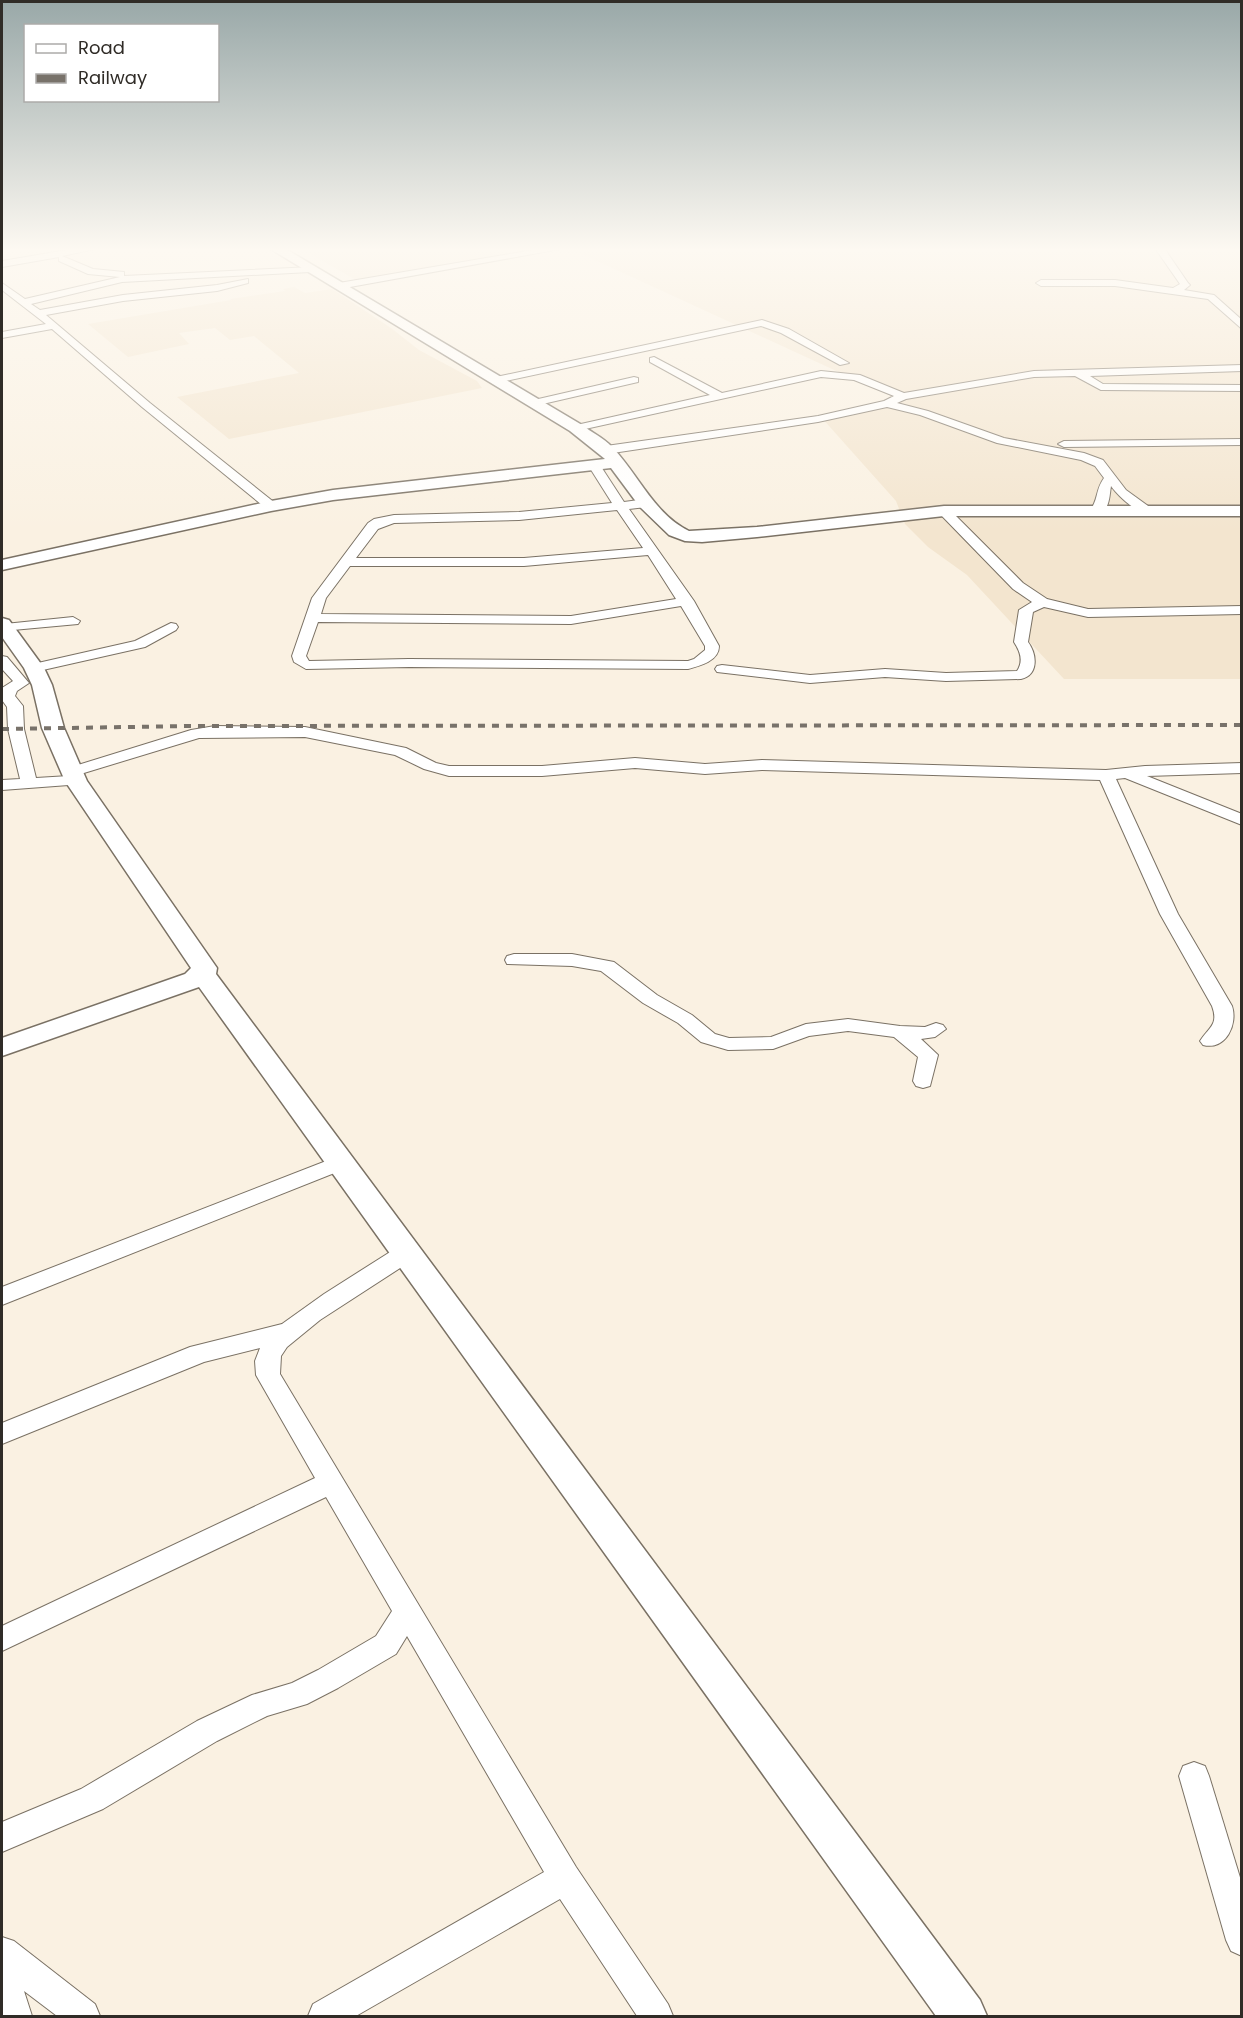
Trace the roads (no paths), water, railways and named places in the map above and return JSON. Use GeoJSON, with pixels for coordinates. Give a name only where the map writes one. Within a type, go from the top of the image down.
{"type":"FeatureCollection","features":[{"type":"Feature","properties":{"kind":"street"},"geometry":{"type":"LineString","coordinates":[[74,342],[161,418],[271,506]]}},
{"type":"Feature","properties":{"kind":"street"},"geometry":{"type":"LineString","coordinates":[[433,342],[576,428],[610,456],[646,503],[675,531],[685,536],[702,537],[944,512],[1242,511]]}},
{"type":"Feature","properties":{"kind":"street"},"geometry":{"type":"LineString","coordinates":[[496,380],[670,342]]}},
{"type":"Feature","properties":{"kind":"street"},"geometry":{"type":"LineString","coordinates":[[805,342],[844,363]]}},
{"type":"Feature","properties":{"kind":"street"},"geometry":{"type":"LineString","coordinates":[[654,360],[720,396]]}},
{"type":"Feature","properties":{"kind":"street"},"geometry":{"type":"LineString","coordinates":[[2,565],[271,506],[396,487],[594,465],[610,456],[818,419],[887,404],[903,396],[1034,374],[1242,368]]}},
{"type":"Feature","properties":{"kind":"street"},"geometry":{"type":"LineString","coordinates":[[1077,373],[1101,387],[1242,388]]}},
{"type":"Feature","properties":{"kind":"street"},"geometry":{"type":"LineString","coordinates":[[576,428],[821,374],[856,377],[903,396]]}},
{"type":"Feature","properties":{"kind":"street"},"geometry":{"type":"LineString","coordinates":[[534,403],[634,380]]}},
{"type":"Feature","properties":{"kind":"street"},"geometry":{"type":"LineString","coordinates":[[887,404],[924,413],[1001,441],[1084,457],[1099,463],[1122,493],[1149,511]]}},
{"type":"Feature","properties":{"kind":"street"},"geometry":{"type":"LineString","coordinates":[[1027,446],[1242,442]]}},
{"type":"Feature","properties":{"kind":"street"},"geometry":{"type":"LineString","coordinates":[[1099,463],[1102,450],[1116,444]]}},
{"type":"Feature","properties":{"kind":"street"},"geometry":{"type":"LineString","coordinates":[[594,465],[618,505],[649,551],[687,601],[712,646],[712,651],[699,662],[688,665],[409,663],[306,665],[301,663],[299,656],[319,598],[373,526],[379,522],[394,519],[519,516],[618,505],[646,503]]}},
{"type":"Feature","properties":{"kind":"street"},"geometry":{"type":"LineString","coordinates":[[1096,511],[1103,503],[1104,487],[1111,477]]}},
{"type":"Feature","properties":{"kind":"street"},"geometry":{"type":"LineString","coordinates":[[944,512],[1018,586],[1042,602],[1088,613],[1242,610]]}},
{"type":"Feature","properties":{"kind":"street"},"geometry":{"type":"LineString","coordinates":[[346,562],[524,562],[649,551]]}},
{"type":"Feature","properties":{"kind":"street"},"geometry":{"type":"LineString","coordinates":[[311,618],[571,620],[687,601]]}},
{"type":"Feature","properties":{"kind":"street"},"geometry":{"type":"LineString","coordinates":[[722,669],[810,679],[885,673],[946,676],[1021,675],[1028,668],[1028,652],[1022,642],[1026,610],[1042,602]]}},
{"type":"Feature","properties":{"kind":"street"},"geometry":{"type":"LineString","coordinates":[[3,626],[73,621]]}},
{"type":"Feature","properties":{"kind":"street"},"geometry":{"type":"LineString","coordinates":[[3,626],[34,668],[42,685],[53,728],[74,776],[202,964],[203,974],[964,2016]]}},
{"type":"Feature","properties":{"kind":"street"},"geometry":{"type":"LineString","coordinates":[[34,668],[140,644],[171,627]]}},
{"type":"Feature","properties":{"kind":"street"},"geometry":{"type":"LineString","coordinates":[[2,660],[22,683],[6,688],[7,697],[15,706],[16,729],[29,784]]}},
{"type":"Feature","properties":{"kind":"street"},"geometry":{"type":"LineString","coordinates":[[2,785],[29,784],[74,776],[189,735],[215,731],[305,732],[400,751],[430,766],[449,771],[542,771],[635,763],[705,769],[762,765],[1114,774],[1242,768]]}},
{"type":"Feature","properties":{"kind":"street"},"geometry":{"type":"LineString","coordinates":[[1114,774],[1242,820]]}},
{"type":"Feature","properties":{"kind":"street"},"geometry":{"type":"LineString","coordinates":[[1114,774],[1134,831],[1168,914],[1180,930],[1191,954],[1222,1005],[1226,1018],[1218,1035],[1210,1041]]}},
{"type":"Feature","properties":{"kind":"street"},"geometry":{"type":"LineString","coordinates":[[514,960],[572,960],[608,966],[650,999],[685,1019],[708,1038],[728,1044],[773,1042],[806,1030],[828,1026],[848,1025],[928,1033],[936,1029]]}},
{"type":"Feature","properties":{"kind":"street"},"geometry":{"type":"LineString","coordinates":[[2,1047],[161,992],[203,974]]}},
{"type":"Feature","properties":{"kind":"street"},"geometry":{"type":"LineString","coordinates":[[900,1032],[928,1055],[922,1081]]}},
{"type":"Feature","properties":{"kind":"street"},"geometry":{"type":"LineString","coordinates":[[2,1296],[339,1163]]}},
{"type":"Feature","properties":{"kind":"street"},"geometry":{"type":"LineString","coordinates":[[2,1434],[199,1354],[286,1332],[406,1253]]}},
{"type":"Feature","properties":{"kind":"street"},"geometry":{"type":"LineString","coordinates":[[286,1332],[270,1353],[266,1365],[268,1375],[565,1878],[656,2016]]}},
{"type":"Feature","properties":{"kind":"street"},"geometry":{"type":"LineString","coordinates":[[2,1638],[332,1482]]}},
{"type":"Feature","properties":{"kind":"street"},"geometry":{"type":"LineString","coordinates":[[2,1837],[92,1799],[207,1731],[262,1704],[297,1695],[328,1679],[386,1645],[408,1611]]}},
{"type":"Feature","properties":{"kind":"street"},"geometry":{"type":"LineString","coordinates":[[1194,1776],[1242,1940]]}},
{"type":"Feature","properties":{"kind":"street"},"geometry":{"type":"LineString","coordinates":[[325,2016],[565,1878]]}},
{"type":"Feature","properties":{"kind":"street"},"geometry":{"type":"LineString","coordinates":[[2,1953],[83,2016]]}},
{"type":"Feature","properties":{"kind":"street"},"geometry":{"type":"LineString","coordinates":[[2,1972],[15,2016]]}},
{"type":"Feature","properties":{"kind":"railway"},"geometry":{"type":"LineString","coordinates":[[2,729],[190,726],[1242,725]]}}]}
